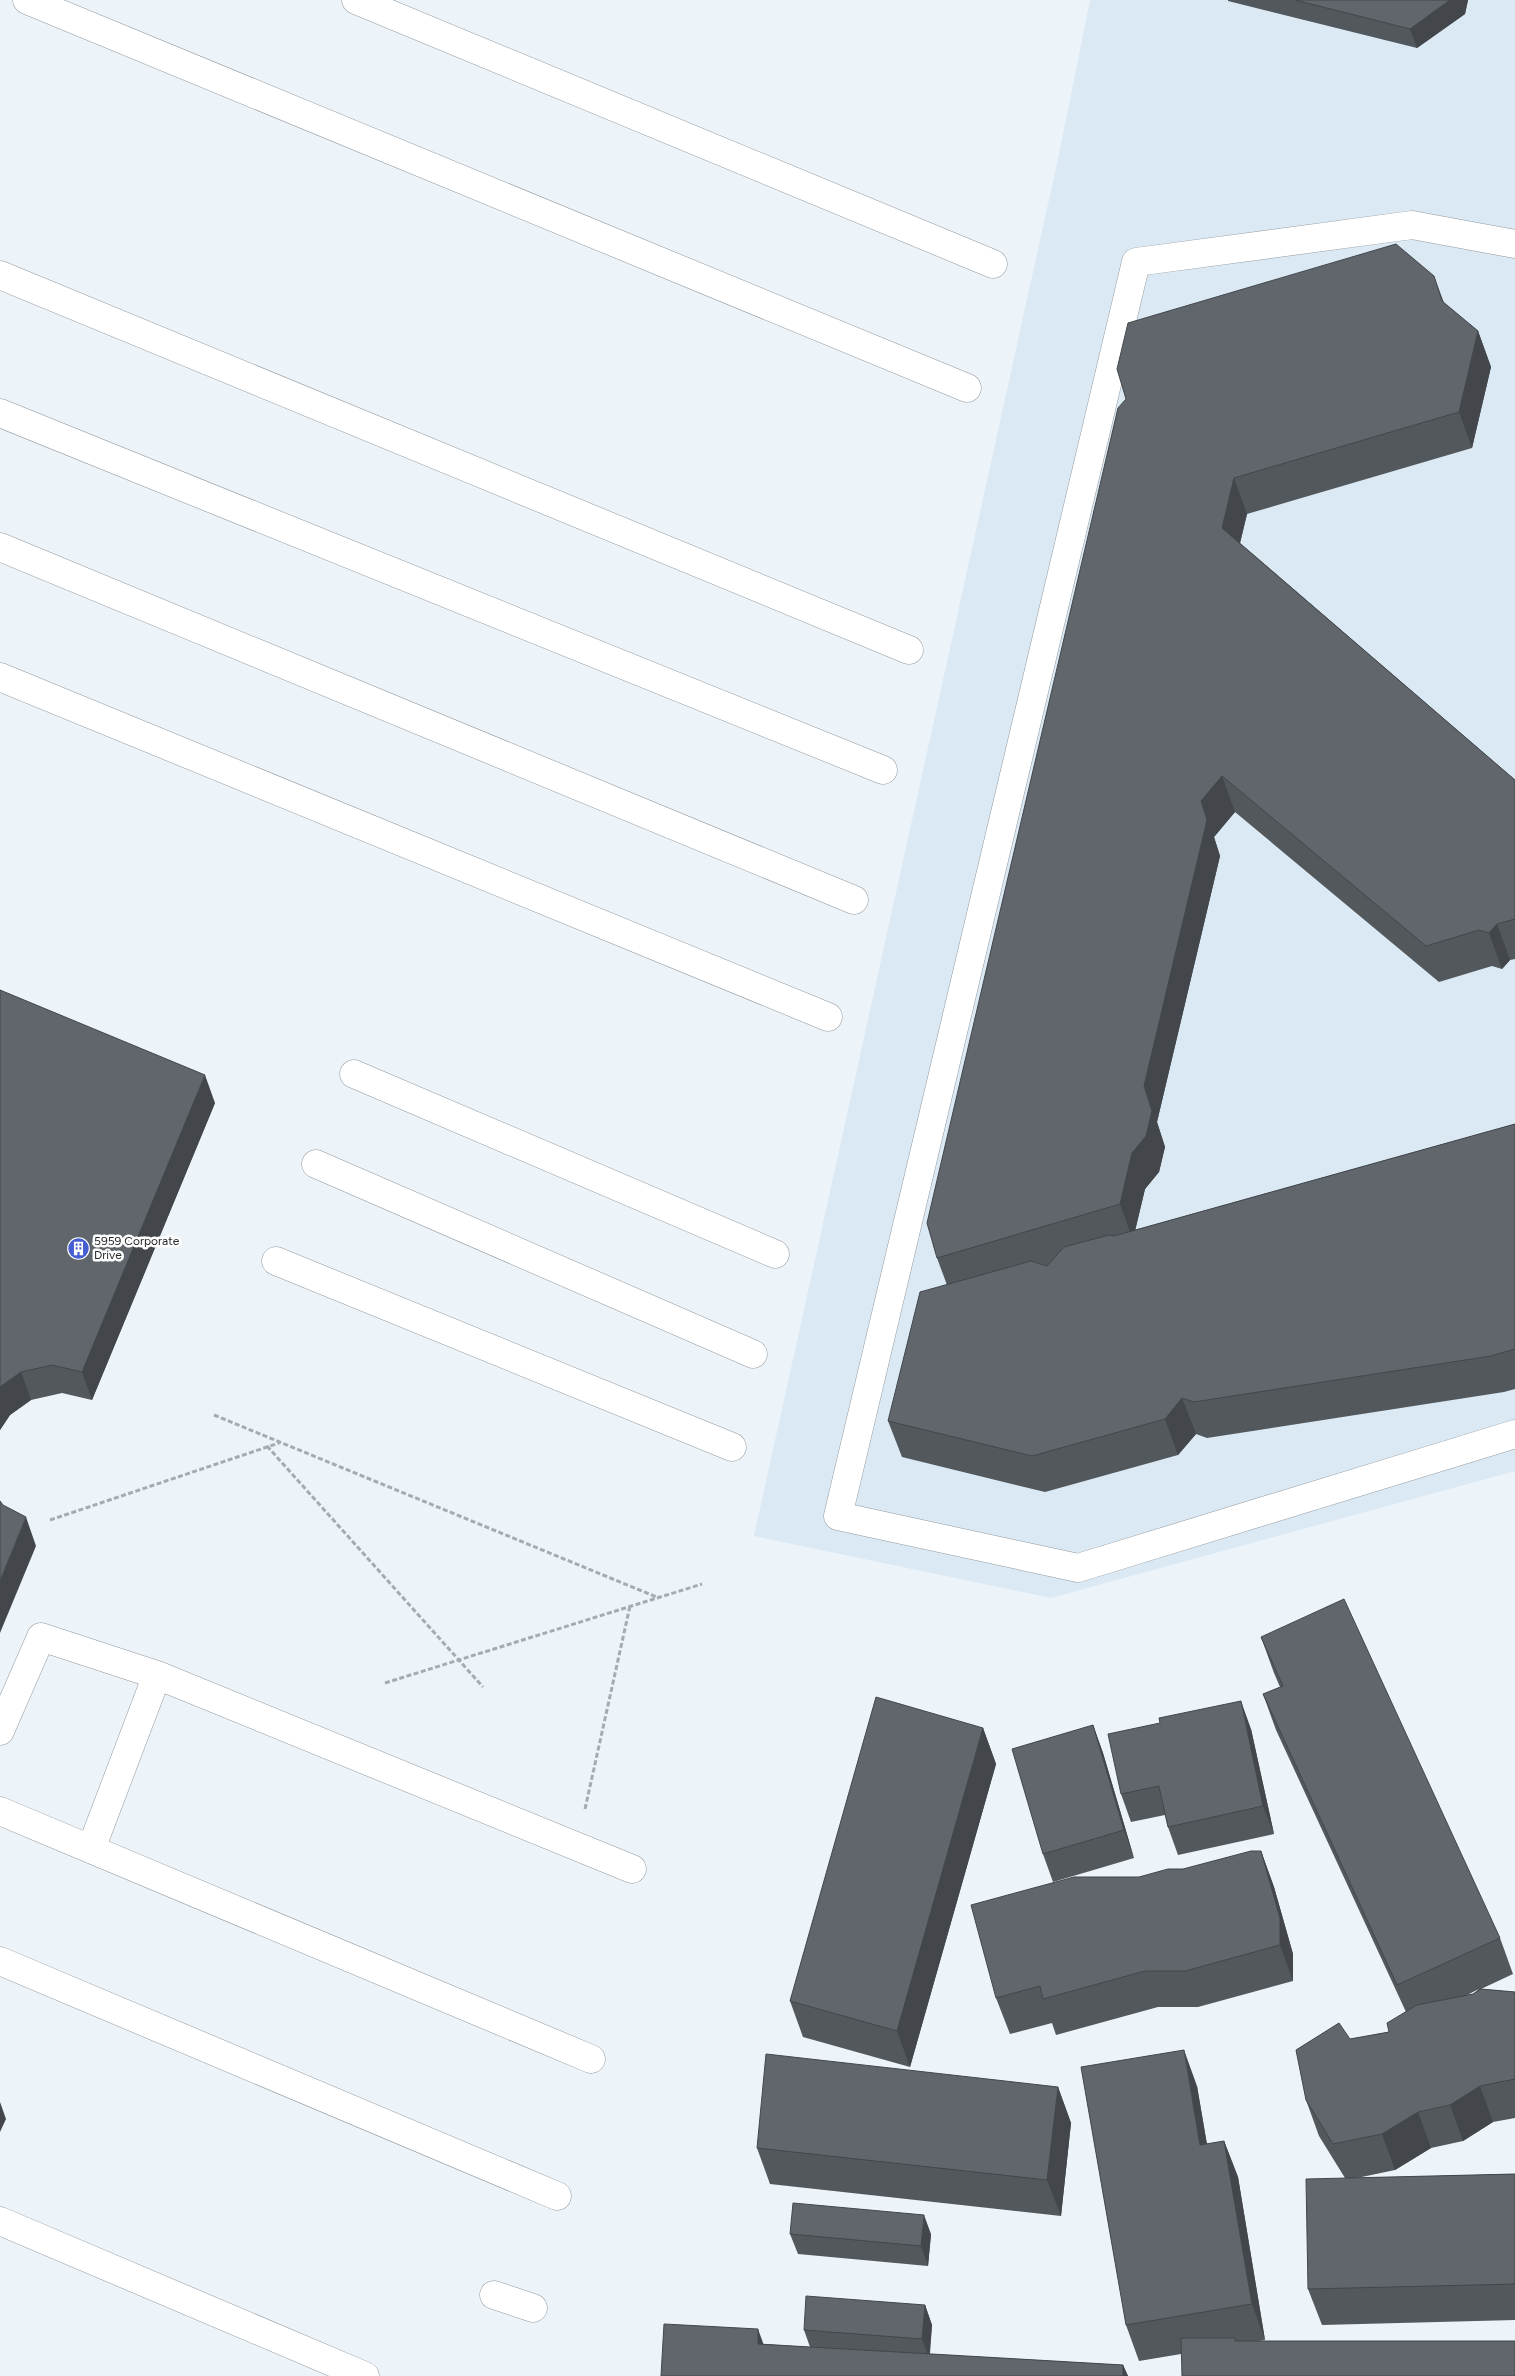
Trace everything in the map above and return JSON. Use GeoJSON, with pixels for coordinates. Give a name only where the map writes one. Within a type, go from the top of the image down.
{"type":"FeatureCollection","features":[{"type":"Feature","properties":{"kind":"lane"},"geometry":{"type":"LineString","coordinates":[[27,0],[966,388]]}},
{"type":"Feature","properties":{"kind":"lane"},"geometry":{"type":"LineString","coordinates":[[356,0],[993,264]]}},
{"type":"Feature","properties":{"kind":"lane"},"geometry":{"type":"LineString","coordinates":[[1515,244],[1412,225],[1136,262],[838,1516],[1078,1568],[1515,1434]]}},
{"type":"Feature","properties":{"kind":"lane"},"geometry":{"type":"LineString","coordinates":[[0,275],[909,650]]}},
{"type":"Feature","properties":{"kind":"lane"},"geometry":{"type":"LineString","coordinates":[[0,413],[883,770]]}},
{"type":"Feature","properties":{"kind":"lane"},"geometry":{"type":"LineString","coordinates":[[0,547],[854,900]]}},
{"type":"Feature","properties":{"kind":"lane"},"geometry":{"type":"LineString","coordinates":[[0,677],[828,1017]]}},
{"type":"Feature","properties":{"kind":"lane"},"geometry":{"type":"LineString","coordinates":[[354,1074],[776,1254]]}},
{"type":"Feature","properties":{"kind":"lane"},"geometry":{"type":"LineString","coordinates":[[316,1164],[753,1354]]}},
{"type":"Feature","properties":{"kind":"lane"},"geometry":{"type":"LineString","coordinates":[[276,1261],[732,1447]]}},
{"type":"Feature","properties":{"kind":"lane"},"geometry":{"type":"LineString","coordinates":[[0,1731],[41,1637],[157,1675],[632,1869]]}},
{"type":"Feature","properties":{"kind":"lane"},"geometry":{"type":"LineString","coordinates":[[92,1849],[157,1675]]}},
{"type":"Feature","properties":{"kind":"lane"},"geometry":{"type":"LineString","coordinates":[[0,1811],[591,2059]]}},
{"type":"Feature","properties":{"kind":"lane"},"geometry":{"type":"LineString","coordinates":[[0,1961],[557,2196]]}},
{"type":"Feature","properties":{"kind":"lane"},"geometry":{"type":"LineString","coordinates":[[0,2221],[365,2376]]}},
{"type":"Feature","properties":{"kind":"lane"},"geometry":{"type":"LineString","coordinates":[[494,2295],[533,2308]]}},
{"type":"Feature","properties":{"kind":"path"},"geometry":{"type":"LineString","coordinates":[[214,1415],[659,1598]]}},
{"type":"Feature","properties":{"kind":"path"},"geometry":{"type":"LineString","coordinates":[[50,1520],[280,1442]]}},
{"type":"Feature","properties":{"kind":"path"},"geometry":{"type":"LineString","coordinates":[[267,1446],[460,1659],[483,1687]]}},
{"type":"Feature","properties":{"kind":"path"},"geometry":{"type":"LineString","coordinates":[[385,1683],[702,1584]]}},
{"type":"Feature","properties":{"kind":"path"},"geometry":{"type":"LineString","coordinates":[[584,1814],[630,1606]]}},
{"type":"Feature","properties":{"kind":"shaded area"},"geometry":{"type":"Polygon","coordinates":[[[1090,0],[1515,0],[1515,1471],[1051,1598],[754,1536],[1058,159],[1090,0]]]}},
{"type":"Feature","properties":{"kind":"building"},"geometry":{"type":"Polygon","coordinates":[[[1295,0],[1450,0],[1410,29],[1295,0]]]}},
{"type":"Feature","properties":{"kind":"building"},"geometry":{"type":"Polygon","coordinates":[[[1396,244],[1434,276],[1442,301],[1478,331],[1459,412],[1234,478],[1222,528],[1515,780],[1515,919],[1497,924],[1489,933],[1479,930],[1426,946],[1222,776],[1201,801],[1207,820],[1144,1086],[1152,1111],[1146,1136],[1132,1153],[1120,1204],[937,1258],[927,1223],[1118,408],[1126,399],[1117,369],[1128,323],[1396,244]]]}},
{"type":"Feature","properties":{"kind":"building","name":"5959 Corporate Drive"},"geometry":{"type":"Polygon","coordinates":[[[0,990],[205,1075],[82,1372],[52,1365],[21,1372],[0,1387],[0,990]]]}},
{"type":"Feature","properties":{"kind":"building"},"geometry":{"type":"Polygon","coordinates":[[[1515,1124],[1515,1349],[1491,1356],[1194,1402],[1182,1398],[1165,1419],[1032,1456],[888,1421],[920,1292],[1031,1261],[1047,1266],[1064,1247],[1109,1235],[1114,1236],[1515,1124]]]}},
{"type":"Feature","properties":{"kind":"building"},"geometry":{"type":"Polygon","coordinates":[[[0,1501],[3,1505],[26,1517],[0,1581],[0,1501]]]}},
{"type":"Feature","properties":{"kind":"building"},"geometry":{"type":"Polygon","coordinates":[[[1344,1599],[1500,1938],[1397,1985],[1263,1694],[1283,1686],[1261,1637],[1344,1599]]]}},
{"type":"Feature","properties":{"kind":"building"},"geometry":{"type":"Polygon","coordinates":[[[876,1697],[983,1728],[897,2031],[790,2001],[876,1697]]]}},
{"type":"Feature","properties":{"kind":"building"},"geometry":{"type":"Polygon","coordinates":[[[1241,1701],[1263,1806],[1168,1827],[1159,1786],[1121,1794],[1108,1734],[1160,1723],[1159,1718],[1241,1701]]]}},
{"type":"Feature","properties":{"kind":"building"},"geometry":{"type":"Polygon","coordinates":[[[1093,1725],[1124,1830],[1043,1854],[1012,1749],[1093,1725]]]}},
{"type":"Feature","properties":{"kind":"building"},"geometry":{"type":"Polygon","coordinates":[[[1251,1851],[1261,1851],[1280,1918],[1280,1945],[1185,1971],[1145,1971],[1043,1999],[1040,1986],[996,1998],[971,1905],[1074,1877],[1139,1877],[1168,1869],[1183,1869],[1251,1851]]]}},
{"type":"Feature","properties":{"kind":"building"},"geometry":{"type":"Polygon","coordinates":[[[1481,1989],[1515,1992],[1515,2079],[1480,2086],[1450,2105],[1418,2112],[1382,2134],[1333,2144],[1306,2100],[1296,2050],[1339,2023],[1350,2039],[1389,2032],[1387,2023],[1417,2005],[1473,1994],[1481,1989]]]}},
{"type":"Feature","properties":{"kind":"building"},"geometry":{"type":"Polygon","coordinates":[[[1184,2050],[1200,2145],[1224,2141],[1252,2304],[1126,2325],[1081,2067],[1184,2050]]]}},
{"type":"Feature","properties":{"kind":"building"},"geometry":{"type":"Polygon","coordinates":[[[766,2054],[1058,2087],[1047,2180],[757,2148],[766,2054]]]}},
{"type":"Feature","properties":{"kind":"building"},"geometry":{"type":"Polygon","coordinates":[[[1515,2174],[1515,2284],[1308,2289],[1306,2179],[1515,2174]]]}},
{"type":"Feature","properties":{"kind":"building"},"geometry":{"type":"Polygon","coordinates":[[[793,2203],[924,2215],[921,2246],[790,2234],[793,2203]]]}},
{"type":"Feature","properties":{"kind":"building"},"geometry":{"type":"Polygon","coordinates":[[[806,2296],[925,2305],[922,2339],[804,2330],[806,2296]]]}},
{"type":"Feature","properties":{"kind":"building"},"geometry":{"type":"Polygon","coordinates":[[[664,2324],[758,2329],[758,2344],[1123,2365],[1123,2376],[661,2376],[664,2324]]]}},
{"type":"Feature","properties":{"kind":"building"},"geometry":{"type":"Polygon","coordinates":[[[1181,2338],[1235,2338],[1235,2341],[1515,2341],[1515,2376],[1182,2376],[1181,2338]]]}},
{"type":"Feature","properties":{"kind":"place","name":"5959 Corporate Drive"},"geometry":{"type":"Point","coordinates":[78,1248]}}]}
